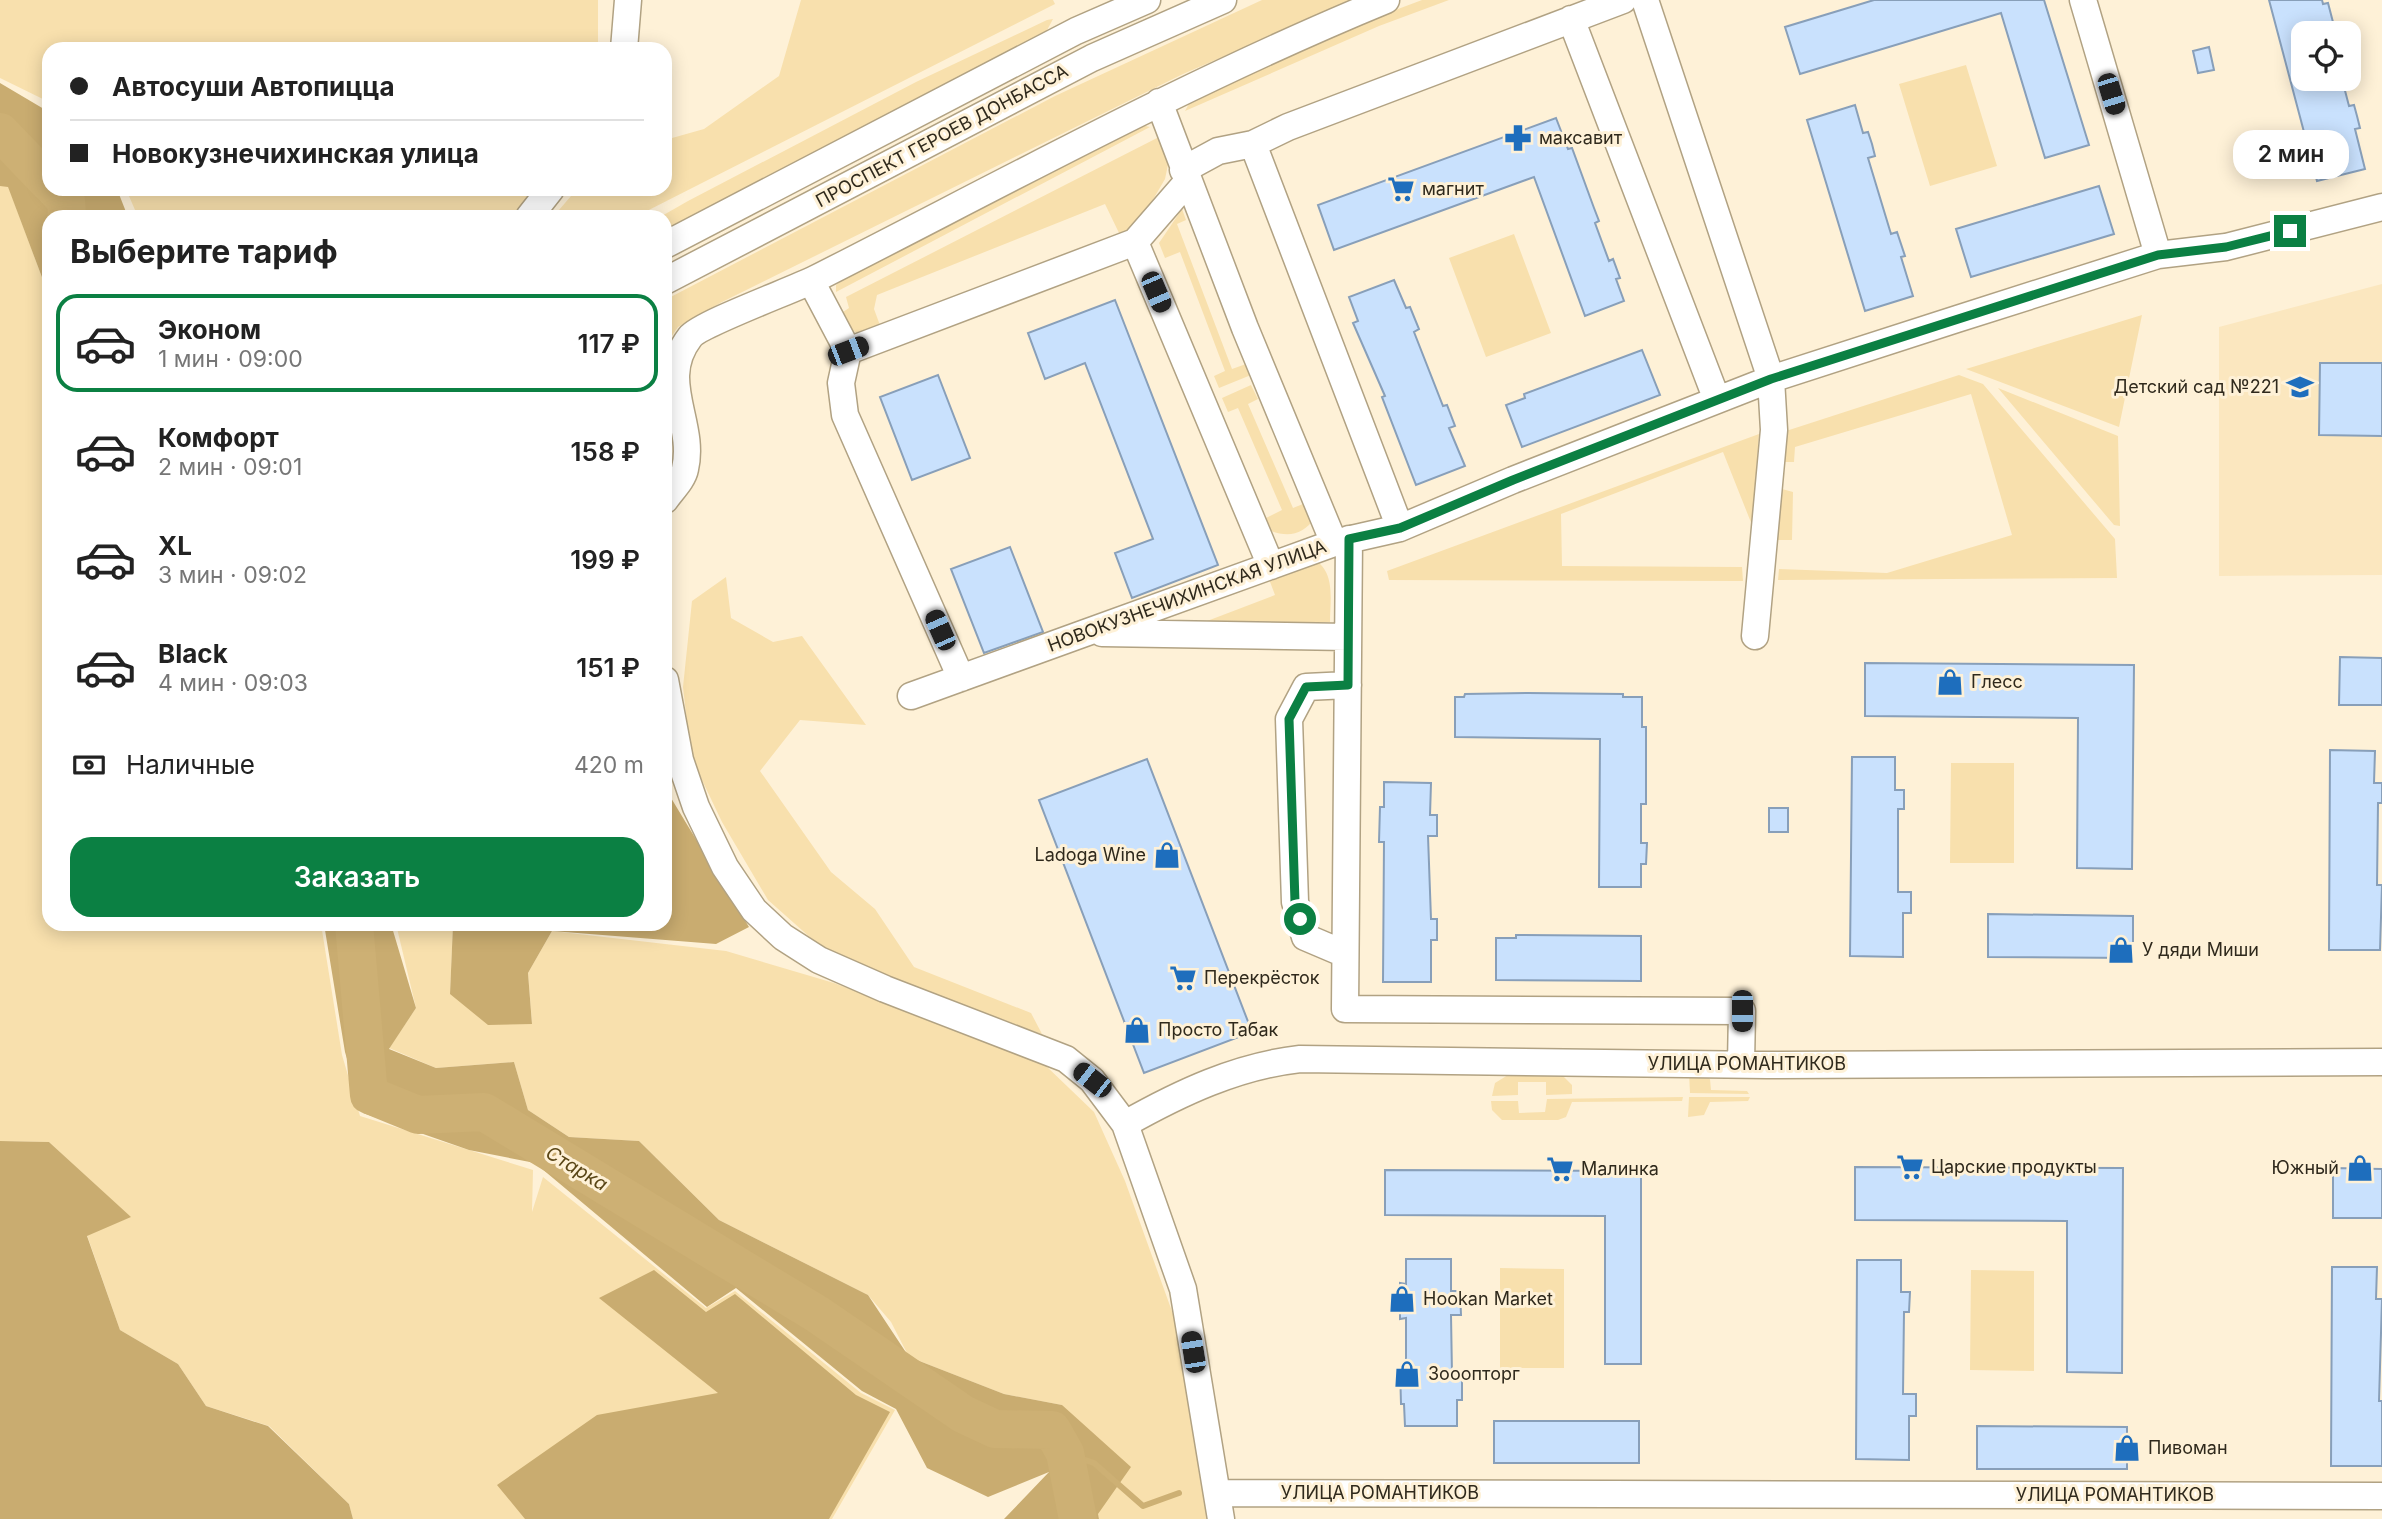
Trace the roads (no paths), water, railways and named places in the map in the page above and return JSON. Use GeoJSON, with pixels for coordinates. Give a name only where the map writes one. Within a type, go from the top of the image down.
{"type":"FeatureCollection","features":[{"type":"Feature","properties":{"kind":"street"},"geometry":{"type":"LineString","coordinates":[[625,42],[628,0]]}},
{"type":"Feature","properties":{"kind":"street","name":"ПРОСПЕКТ ГЕРОЕВ ДОНБАССА"},"geometry":{"type":"LineString","coordinates":[[672,241],[1076,32],[1147,0]]}},
{"type":"Feature","properties":{"kind":"street","name":"ПРОСПЕКТ ГЕРОЕВ ДОНБАССА"},"geometry":{"type":"LineString","coordinates":[[672,277],[1092,58],[1223,0]]}},
{"type":"Feature","properties":{"kind":"street"},"geometry":{"type":"LineString","coordinates":[[672,490],[685,471],[687,441],[675,387],[679,354],[693,333],[811,281],[1158,102],[1385,0]]}},
{"type":"Feature","properties":{"kind":"street"},"geometry":{"type":"LineString","coordinates":[[848,351],[1135,242],[1186,175],[1218,151],[1253,144],[1289,127],[1623,0]]}},
{"type":"Feature","properties":{"kind":"street"},"geometry":{"type":"LineString","coordinates":[[1645,0],[1771,379],[1774,430],[1755,636]]}},
{"type":"Feature","properties":{"kind":"street"},"geometry":{"type":"LineString","coordinates":[[2083,0],[2158,255]]}},
{"type":"Feature","properties":{"kind":"street"},"geometry":{"type":"LineString","coordinates":[[1571,19],[1717,400]]}},
{"type":"Feature","properties":{"kind":"street"},"geometry":{"type":"LineString","coordinates":[[1158,102],[1186,175],[1342,541],[1348,637],[1345,1009],[1742,1011],[1741,1064]]}},
{"type":"Feature","properties":{"kind":"street"},"geometry":{"type":"LineString","coordinates":[[1253,144],[1400,528]]}},
{"type":"Feature","properties":{"kind":"street"},"geometry":{"type":"LineString","coordinates":[[534,210],[546,196]]}},
{"type":"Feature","properties":{"kind":"street","name":"НОВОКУЗНЕЧИХИНСКАЯ УЛИЦА"},"geometry":{"type":"LineString","coordinates":[[911,696],[1342,541],[1400,528],[1513,480],[1771,379],[2158,255],[2226,247],[2382,207]]}},
{"type":"Feature","properties":{"kind":"street"},"geometry":{"type":"LineString","coordinates":[[1135,242],[1271,566]]}},
{"type":"Feature","properties":{"kind":"street"},"geometry":{"type":"LineString","coordinates":[[811,281],[848,351],[841,383],[845,415],[961,678]]}},
{"type":"Feature","properties":{"kind":"street"},"geometry":{"type":"LineString","coordinates":[[1087,633],[1348,637]]}},
{"type":"Feature","properties":{"kind":"street"},"geometry":{"type":"LineString","coordinates":[[1345,954],[1305,937],[1295,902],[1289,719],[1306,687],[1348,685]]}},
{"type":"Feature","properties":{"kind":"street"},"geometry":{"type":"LineString","coordinates":[[672,717],[680,760],[696,807],[725,867],[754,910],[783,937],[819,960],[885,989],[1066,1059],[1092,1080],[1125,1124],[1183,1289],[1219,1493],[1221,1519]]}},
{"type":"Feature","properties":{"kind":"street","name":"УЛИЦА РОМАНТИКОВ"},"geometry":{"type":"LineString","coordinates":[[1125,1124],[1167,1100],[1231,1074],[1270,1062],[1300,1059],[1741,1064],[2382,1062]]}},
{"type":"Feature","properties":{"kind":"street","name":"УЛИЦА РОМАНТИКОВ"},"geometry":{"type":"LineString","coordinates":[[1219,1493],[2382,1496]]}},
{"type":"Feature","properties":{"kind":"waterway","name":"Старка"},"geometry":{"type":"LineString","coordinates":[[0,132],[42,176]]}},
{"type":"Feature","properties":{"kind":"waterway","name":"Старка"},"geometry":{"type":"LineString","coordinates":[[61,196],[66,201],[67,210]]}},
{"type":"Feature","properties":{"kind":"waterway","name":"Старка"},"geometry":{"type":"LineString","coordinates":[[355,931],[369,1095],[418,1115],[484,1112],[817,1314],[963,1414],[995,1429],[1052,1430],[1065,1453],[1078,1519]]}},
{"type":"Feature","properties":{"kind":"waterway"},"geometry":{"type":"LineString","coordinates":[[1065,1453],[1094,1463],[1143,1506],[1179,1493]]}},
{"type":"Feature","properties":{"kind":"place","name":"максавит"},"geometry":{"type":"Point","coordinates":[1518,138]}},
{"type":"Feature","properties":{"kind":"place","name":"магнит"},"geometry":{"type":"Point","coordinates":[1401,189]}},
{"type":"Feature","properties":{"kind":"place","name":"Детский сад №221"},"geometry":{"type":"Point","coordinates":[2300,387]}},
{"type":"Feature","properties":{"kind":"place","name":"Глесс"},"geometry":{"type":"Point","coordinates":[1950,682]}},
{"type":"Feature","properties":{"kind":"place","name":"Ladoga Wine"},"geometry":{"type":"Point","coordinates":[1167,855]}},
{"type":"Feature","properties":{"kind":"place","name":"У дяди Миши"},"geometry":{"type":"Point","coordinates":[2121,950]}},
{"type":"Feature","properties":{"kind":"place","name":"Перекрёсток"},"geometry":{"type":"Point","coordinates":[1183,978]}},
{"type":"Feature","properties":{"kind":"place","name":"Просто Табак"},"geometry":{"type":"Point","coordinates":[1137,1030]}},
{"type":"Feature","properties":{"kind":"place","name":"Царские продукты"},"geometry":{"type":"Point","coordinates":[1910,1167]}},
{"type":"Feature","properties":{"kind":"place","name":"Южный"},"geometry":{"type":"Point","coordinates":[2360,1168]}},
{"type":"Feature","properties":{"kind":"place","name":"Малинка"},"geometry":{"type":"Point","coordinates":[1560,1169]}},
{"type":"Feature","properties":{"kind":"place","name":"Hookan Market"},"geometry":{"type":"Point","coordinates":[1402,1299]}},
{"type":"Feature","properties":{"kind":"place","name":"Зооопторг"},"geometry":{"type":"Point","coordinates":[1407,1374]}},
{"type":"Feature","properties":{"kind":"place","name":"Пивоман"},"geometry":{"type":"Point","coordinates":[2127,1448]}}]}
